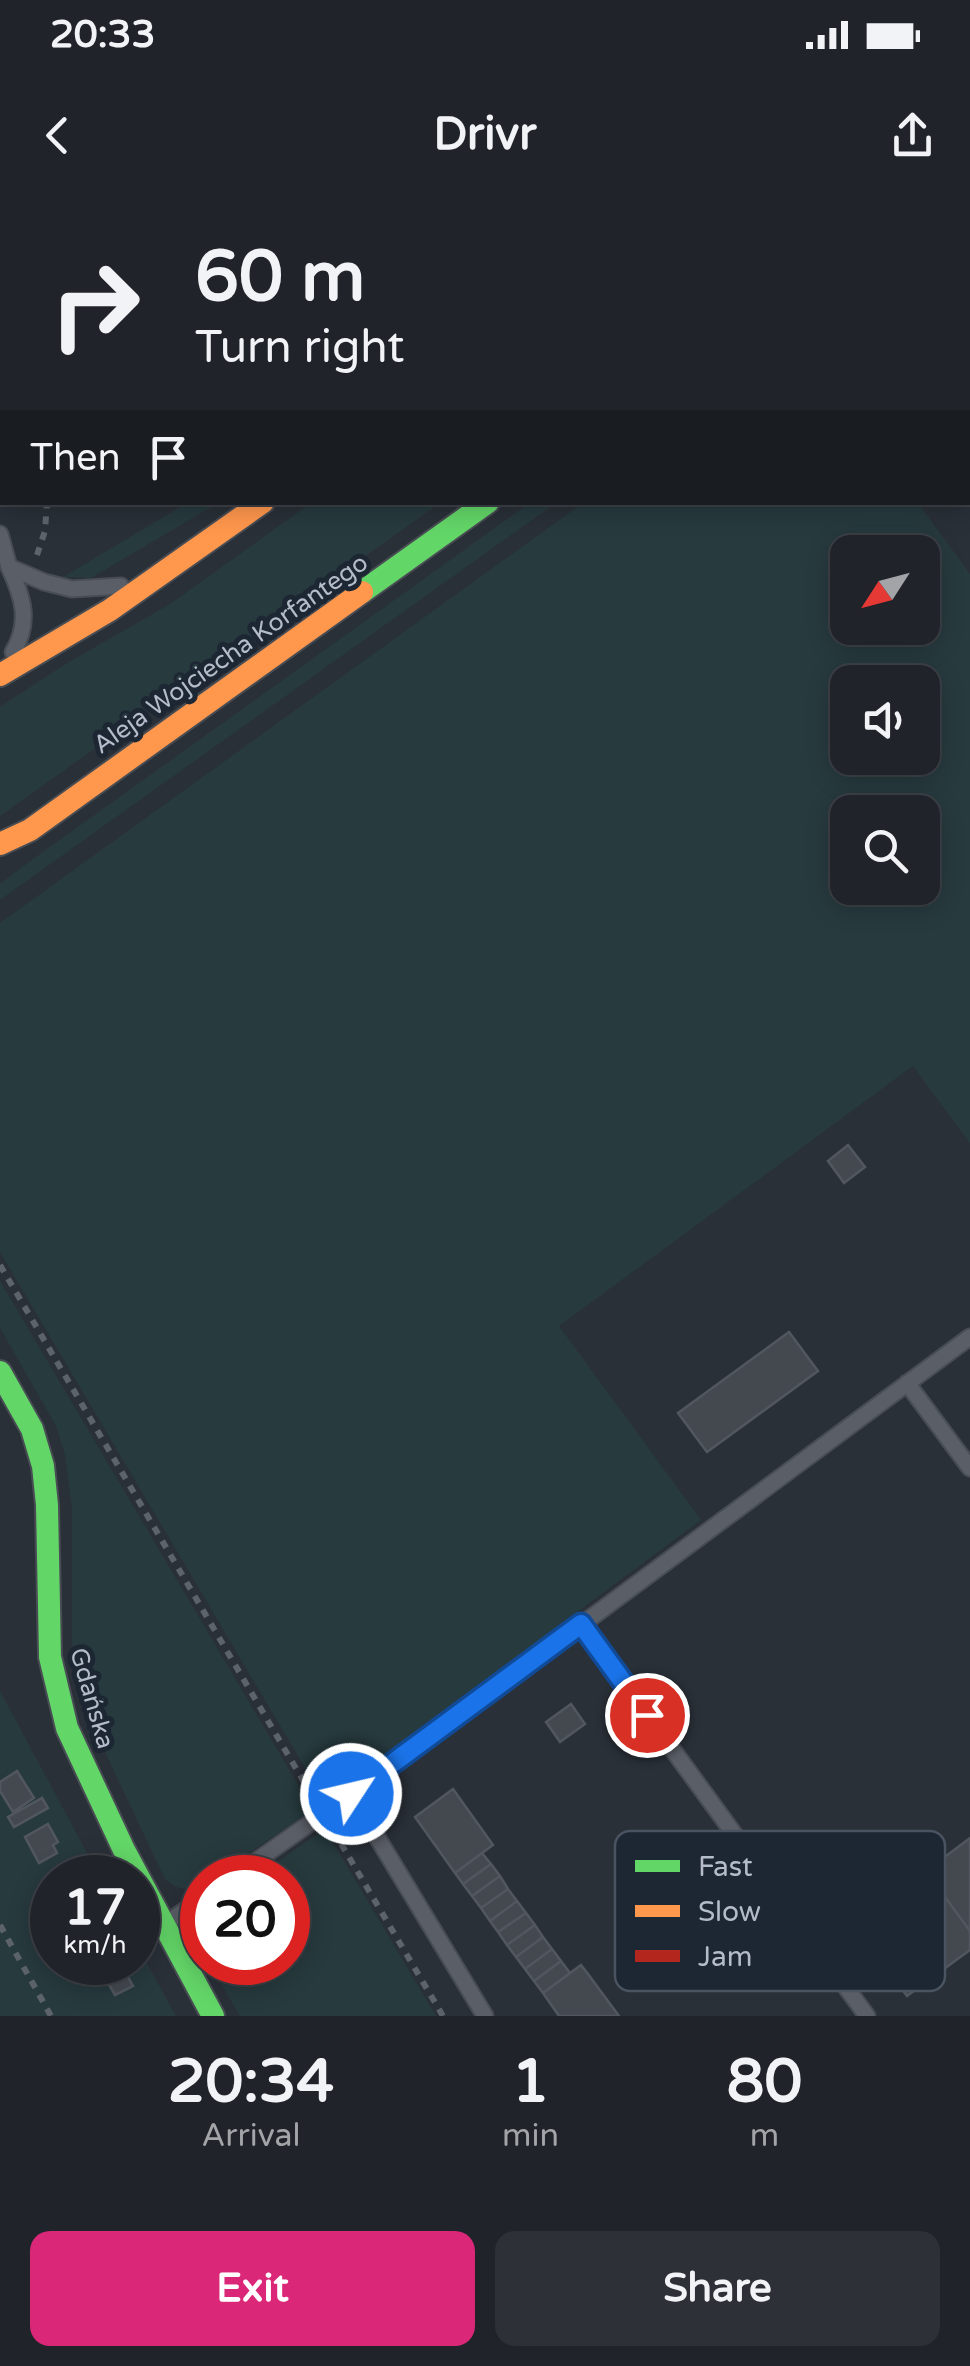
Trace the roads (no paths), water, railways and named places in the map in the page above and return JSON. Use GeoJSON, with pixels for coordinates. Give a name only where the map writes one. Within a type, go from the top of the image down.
{"type":"FeatureCollection","features":[{"type":"Feature","properties":{"kind":"main road"},"geometry":{"type":"LineString","coordinates":[[0,674],[168,570],[259,505]]}},
{"type":"Feature","properties":{"kind":"main road","name":"Aleja Wojciecha Korfantego"},"geometry":{"type":"LineString","coordinates":[[0,844],[30,830],[484,505]]}},
{"type":"Feature","properties":{"kind":"main road"},"geometry":{"type":"LineString","coordinates":[[0,859],[30,830]]}},
{"type":"Feature","properties":{"kind":"main road","name":"Gdańska"},"geometry":{"type":"LineString","coordinates":[[0,1372],[32,1430],[43,1466],[50,1657],[67,1728],[164,1926],[213,2016]]}},
{"type":"Feature","properties":{"kind":"lane"},"geometry":{"type":"LineString","coordinates":[[0,534],[5,564],[24,602],[18,644],[0,674]]}},
{"type":"Feature","properties":{"kind":"lane"},"geometry":{"type":"LineString","coordinates":[[5,564],[72,589],[123,586],[168,570]]}},
{"type":"Feature","properties":{"kind":"lane"},"geometry":{"type":"LineString","coordinates":[[265,1855],[970,1337]]}},
{"type":"Feature","properties":{"kind":"lane"},"geometry":{"type":"LineString","coordinates":[[907,1383],[970,1468]]}},
{"type":"Feature","properties":{"kind":"lane"},"geometry":{"type":"LineString","coordinates":[[581,1624],[732,1831]]}},
{"type":"Feature","properties":{"kind":"lane"},"geometry":{"type":"LineString","coordinates":[[351,1794],[485,2016]]}},
{"type":"Feature","properties":{"kind":"lane"},"geometry":{"type":"LineString","coordinates":[[164,1926],[180,1914]]}},
{"type":"Feature","properties":{"kind":"lane"},"geometry":{"type":"LineString","coordinates":[[849,1991],[867,2016]]}}]}
